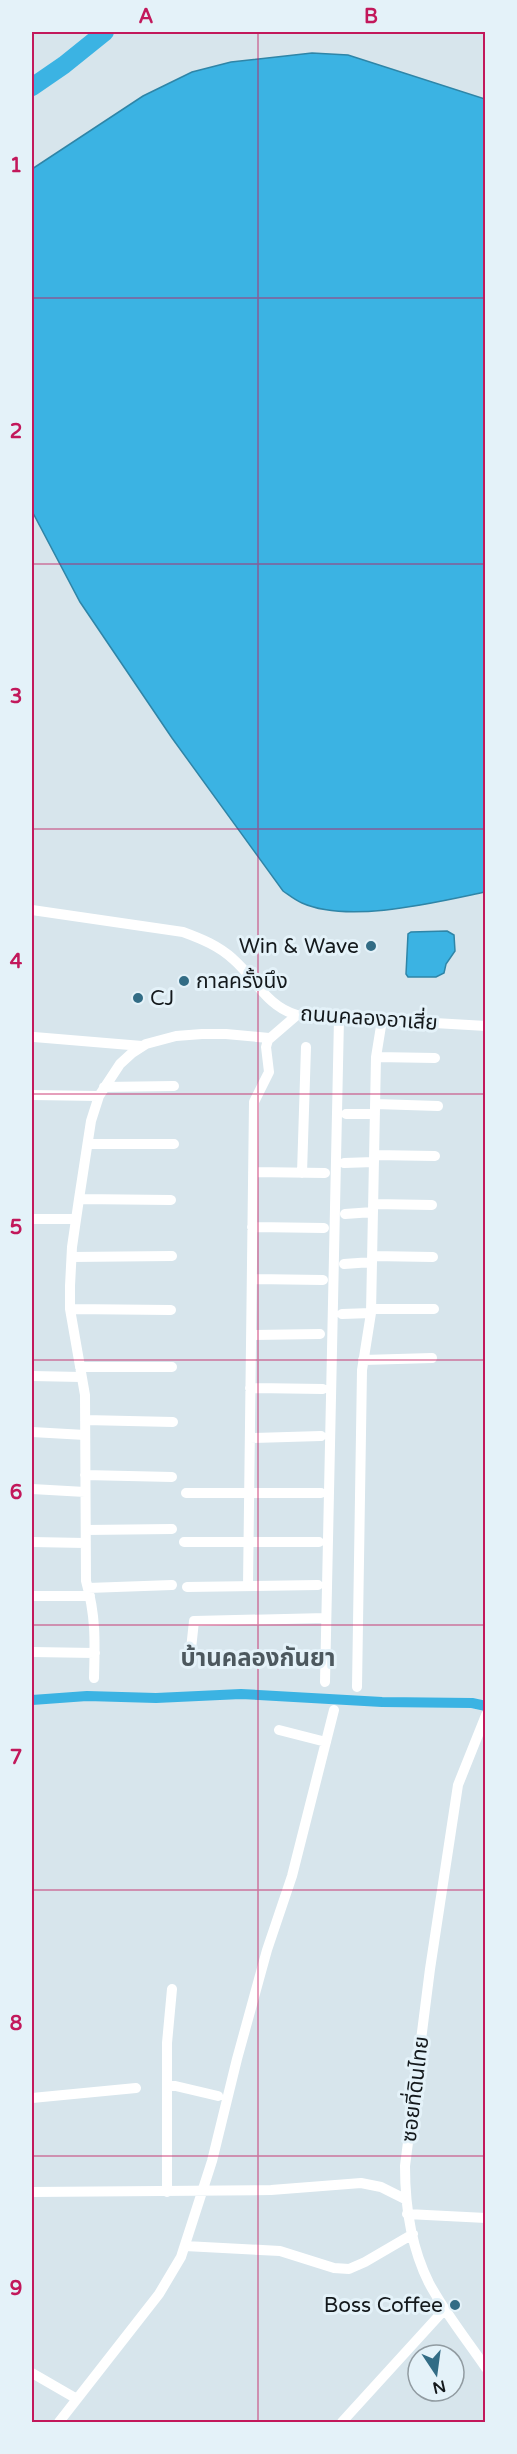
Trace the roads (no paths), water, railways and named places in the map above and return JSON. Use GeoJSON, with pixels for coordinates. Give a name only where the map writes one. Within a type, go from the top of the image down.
{"type":"FeatureCollection","features":[{"type":"Feature","properties":{"kind":"street","name":"ถนนคลองอาเสี่ย"},"geometry":{"type":"LineString","coordinates":[[32,910],[183,932],[205,940],[234,960],[275,1005],[297,1015],[486,1026]]}},
{"type":"Feature","properties":{"kind":"street"},"geometry":{"type":"LineString","coordinates":[[248,1586],[254,1102],[269,1072],[266,1047],[269,1038],[297,1015]]}},
{"type":"Feature","properties":{"kind":"street"},"geometry":{"type":"LineString","coordinates":[[325,1682],[339,1018]]}},
{"type":"Feature","properties":{"kind":"street"},"geometry":{"type":"LineString","coordinates":[[357,1687],[363,1360],[371,1311],[376,1057],[382,1020]]}},
{"type":"Feature","properties":{"kind":"street"},"geometry":{"type":"LineString","coordinates":[[94,1678],[96,1633],[89,1592],[86,1543],[85,1395],[70,1309],[76,1219],[91,1121],[101,1091],[120,1064],[143,1046],[176,1036],[202,1034],[269,1038]]}},
{"type":"Feature","properties":{"kind":"street"},"geometry":{"type":"LineString","coordinates":[[34,1037],[143,1046]]}},
{"type":"Feature","properties":{"kind":"street"},"geometry":{"type":"LineString","coordinates":[[302,1173],[306,1047]]}},
{"type":"Feature","properties":{"kind":"street"},"geometry":{"type":"LineString","coordinates":[[376,1057],[435,1058]]}},
{"type":"Feature","properties":{"kind":"street"},"geometry":{"type":"LineString","coordinates":[[32,1095],[174,1086]]}},
{"type":"Feature","properties":{"kind":"street"},"geometry":{"type":"LineString","coordinates":[[346,1114],[375,1109],[438,1106]]}},
{"type":"Feature","properties":{"kind":"street"},"geometry":{"type":"LineString","coordinates":[[88,1144],[174,1144]]}},
{"type":"Feature","properties":{"kind":"street"},"geometry":{"type":"LineString","coordinates":[[344,1162],[435,1156]]}},
{"type":"Feature","properties":{"kind":"street"},"geometry":{"type":"LineString","coordinates":[[253,1172],[325,1173]]}},
{"type":"Feature","properties":{"kind":"street"},"geometry":{"type":"LineString","coordinates":[[79,1199],[171,1200]]}},
{"type":"Feature","properties":{"kind":"street"},"geometry":{"type":"LineString","coordinates":[[345,1214],[373,1208],[432,1205]]}},
{"type":"Feature","properties":{"kind":"street"},"geometry":{"type":"LineString","coordinates":[[32,1219],[76,1219]]}},
{"type":"Feature","properties":{"kind":"street"},"geometry":{"type":"LineString","coordinates":[[252,1227],[324,1228]]}},
{"type":"Feature","properties":{"kind":"street"},"geometry":{"type":"LineString","coordinates":[[72,1257],[172,1256]]}},
{"type":"Feature","properties":{"kind":"street"},"geometry":{"type":"LineString","coordinates":[[344,1264],[372,1259],[433,1257]]}},
{"type":"Feature","properties":{"kind":"street"},"geometry":{"type":"LineString","coordinates":[[252,1279],[323,1280]]}},
{"type":"Feature","properties":{"kind":"street"},"geometry":{"type":"LineString","coordinates":[[70,1309],[171,1310]]}},
{"type":"Feature","properties":{"kind":"street"},"geometry":{"type":"LineString","coordinates":[[342,1314],[434,1309]]}},
{"type":"Feature","properties":{"kind":"street"},"geometry":{"type":"LineString","coordinates":[[251,1335],[320,1334]]}},
{"type":"Feature","properties":{"kind":"street"},"geometry":{"type":"LineString","coordinates":[[363,1360],[432,1358]]}},
{"type":"Feature","properties":{"kind":"street"},"geometry":{"type":"LineString","coordinates":[[32,1376],[172,1367]]}},
{"type":"Feature","properties":{"kind":"street"},"geometry":{"type":"LineString","coordinates":[[250,1388],[323,1389]]}},
{"type":"Feature","properties":{"kind":"street"},"geometry":{"type":"LineString","coordinates":[[85,1420],[173,1422]]}},
{"type":"Feature","properties":{"kind":"street"},"geometry":{"type":"LineString","coordinates":[[32,1432],[85,1435]]}},
{"type":"Feature","properties":{"kind":"street"},"geometry":{"type":"LineString","coordinates":[[250,1438],[321,1436]]}},
{"type":"Feature","properties":{"kind":"street"},"geometry":{"type":"LineString","coordinates":[[85,1475],[172,1477]]}},
{"type":"Feature","properties":{"kind":"street"},"geometry":{"type":"LineString","coordinates":[[32,1489],[85,1492]]}},
{"type":"Feature","properties":{"kind":"street"},"geometry":{"type":"LineString","coordinates":[[186,1493],[321,1493]]}},
{"type":"Feature","properties":{"kind":"street"},"geometry":{"type":"LineString","coordinates":[[86,1530],[172,1529]]}},
{"type":"Feature","properties":{"kind":"street"},"geometry":{"type":"LineString","coordinates":[[32,1542],[86,1543]]}},
{"type":"Feature","properties":{"kind":"street"},"geometry":{"type":"LineString","coordinates":[[184,1542],[319,1542]]}},
{"type":"Feature","properties":{"kind":"street"},"geometry":{"type":"LineString","coordinates":[[32,1596],[172,1585]]}},
{"type":"Feature","properties":{"kind":"street"},"geometry":{"type":"LineString","coordinates":[[187,1587],[318,1585]]}},
{"type":"Feature","properties":{"kind":"street"},"geometry":{"type":"LineString","coordinates":[[191,1649],[194,1621],[326,1618]]}},
{"type":"Feature","properties":{"kind":"street"},"geometry":{"type":"LineString","coordinates":[[32,1652],[95,1653]]}},
{"type":"Feature","properties":{"kind":"street"},"geometry":{"type":"LineString","coordinates":[[59,2422],[159,2294],[173,2274],[185,2246],[203,2191],[267,1950],[292,1876],[334,1710]]}},
{"type":"Feature","properties":{"kind":"street","name":"ซอยที่ดินไทย"},"geometry":{"type":"LineString","coordinates":[[486,1715],[458,1785],[430,1969],[405,2166],[405,2199],[412,2234],[429,2282],[486,2368]]}},
{"type":"Feature","properties":{"kind":"street"},"geometry":{"type":"LineString","coordinates":[[279,1730],[326,1742]]}},
{"type":"Feature","properties":{"kind":"street"},"geometry":{"type":"LineString","coordinates":[[166,2192],[167,2043],[172,1989]]}},
{"type":"Feature","properties":{"kind":"street"},"geometry":{"type":"LineString","coordinates":[[167,2085],[218,2096]]}},
{"type":"Feature","properties":{"kind":"street"},"geometry":{"type":"LineString","coordinates":[[32,2098],[136,2088]]}},
{"type":"Feature","properties":{"kind":"street"},"geometry":{"type":"LineString","coordinates":[[32,2192],[282,2190],[361,2183],[381,2187],[405,2199]]}},
{"type":"Feature","properties":{"kind":"street"},"geometry":{"type":"LineString","coordinates":[[408,2214],[486,2218]]}},
{"type":"Feature","properties":{"kind":"street"},"geometry":{"type":"LineString","coordinates":[[185,2246],[280,2251],[334,2268],[349,2268],[365,2262],[412,2234]]}},
{"type":"Feature","properties":{"kind":"street"},"geometry":{"type":"LineString","coordinates":[[342,2422],[445,2308]]}},
{"type":"Feature","properties":{"kind":"street"},"geometry":{"type":"LineString","coordinates":[[32,2373],[78,2399]]}},
{"type":"Feature","properties":{"kind":"water"},"geometry":{"type":"Polygon","coordinates":[[[312,53],[348,55],[485,99],[485,892],[418,905],[368,911],[344,912],[321,909],[302,903],[283,891],[172,738],[80,602],[32,511],[32,169],[143,96],[192,72],[231,62],[312,53]]]}},
{"type":"Feature","properties":{"kind":"water"},"geometry":{"type":"Polygon","coordinates":[[[447,931],[454,935],[455,951],[446,964],[444,973],[436,977],[408,977],[406,974],[408,934],[447,931]]]}},
{"type":"Feature","properties":{"kind":"waterway"},"geometry":{"type":"LineString","coordinates":[[32,87],[105,32]]}},
{"type":"Feature","properties":{"kind":"waterway"},"geometry":{"type":"LineString","coordinates":[[32,1700],[87,1696],[156,1698],[241,1694],[382,1702],[472,1703],[486,1706]]}},
{"type":"Feature","properties":{"kind":"place","name":"Win & Wave"},"geometry":{"type":"Point","coordinates":[371,946]}},
{"type":"Feature","properties":{"kind":"place","name":"กาลครั้งนึง"},"geometry":{"type":"Point","coordinates":[184,981]}},
{"type":"Feature","properties":{"kind":"place","name":"CJ"},"geometry":{"type":"Point","coordinates":[138,998]}},
{"type":"Feature","properties":{"kind":"place","name":"Boss Coffee"},"geometry":{"type":"Point","coordinates":[455,2305]}},
{"type":"Feature","properties":{"kind":"district","name":"บ้านคลองกันยา"},"geometry":{"type":"Point","coordinates":[258,1658]}}]}
